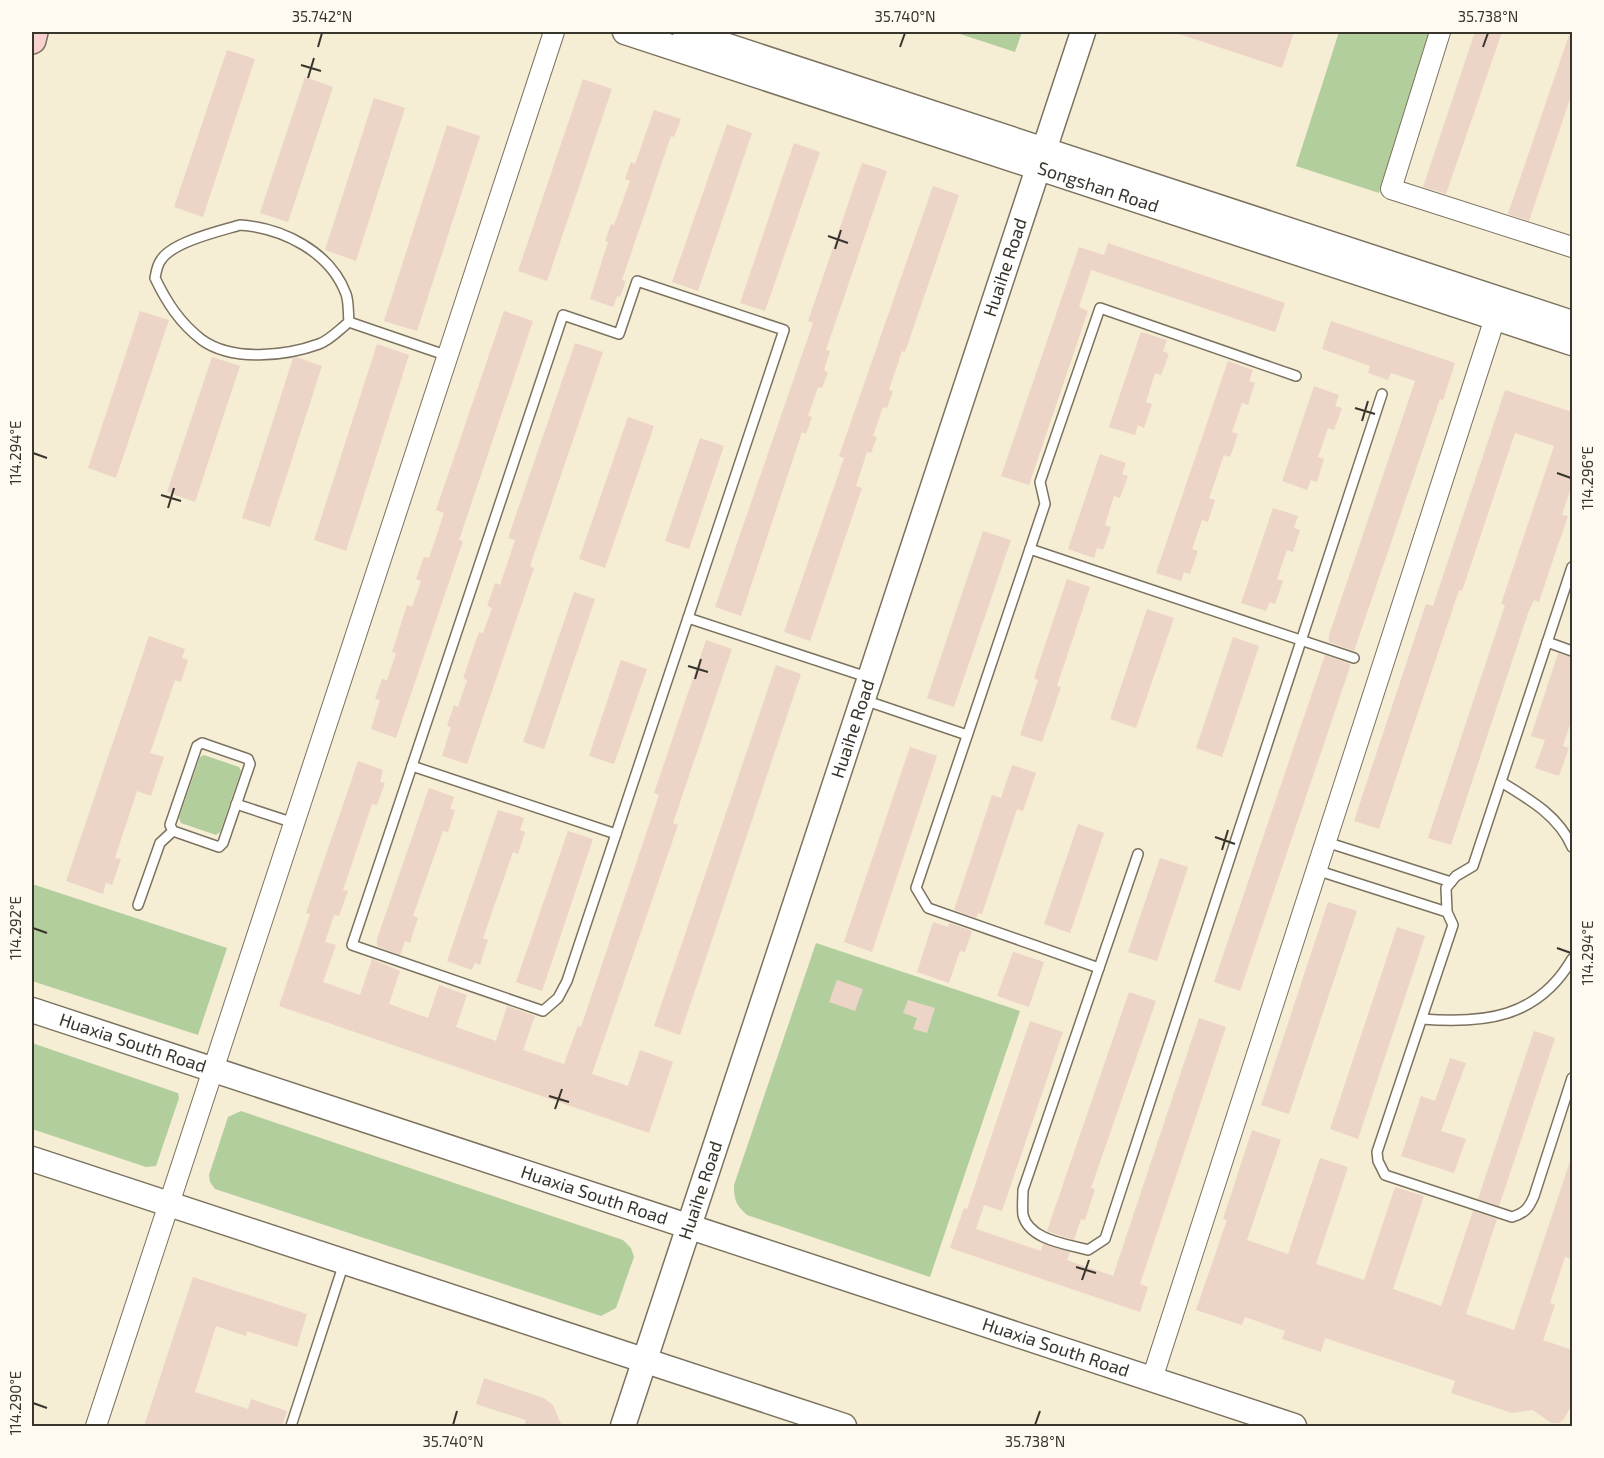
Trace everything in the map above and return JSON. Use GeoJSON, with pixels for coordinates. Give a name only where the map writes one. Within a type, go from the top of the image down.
{"type":"FeatureCollection","features":[{"type":"Feature","properties":{"kind":"main road"},"geometry":{"type":"LineString","coordinates":[[32,40],[34,32]]}},
{"type":"Feature","properties":{"kind":"street"},"geometry":{"type":"LineString","coordinates":[[96,1426],[554,32]]}},
{"type":"Feature","properties":{"kind":"street","name":"Songshan Road"},"geometry":{"type":"LineString","coordinates":[[625,32],[1572,323]]}},
{"type":"Feature","properties":{"kind":"street","name":"Songshan Road"},"geometry":{"type":"LineString","coordinates":[[685,32],[1495,318],[1572,343]]}},
{"type":"Feature","properties":{"kind":"street","name":"Huaihe Road"},"geometry":{"type":"LineString","coordinates":[[622,1426],[1083,32]]}},
{"type":"Feature","properties":{"kind":"street"},"geometry":{"type":"LineString","coordinates":[[1440,32],[1391,189],[1572,248]]}},
{"type":"Feature","properties":{"kind":"street"},"geometry":{"type":"LineString","coordinates":[[1152,1379],[1495,318]]}},
{"type":"Feature","properties":{"kind":"street","name":"Huaxia South Road"},"geometry":{"type":"LineString","coordinates":[[32,1010],[1294,1426]]}},
{"type":"Feature","properties":{"kind":"street"},"geometry":{"type":"LineString","coordinates":[[32,1159],[844,1426]]}},
{"type":"Feature","properties":{"kind":"lane"},"geometry":{"type":"LineString","coordinates":[[240,225],[262,227],[306,246],[328,265],[346,294],[349,322],[322,344],[275,354],[239,352],[205,342],[186,326],[170,308],[154,278],[161,259],[200,237],[240,225]]}},
{"type":"Feature","properties":{"kind":"lane"},"geometry":{"type":"LineString","coordinates":[[637,281],[784,330],[688,618],[567,981],[558,998],[543,1011],[352,945],[563,315],[620,334],[637,281]]}},
{"type":"Feature","properties":{"kind":"lane"},"geometry":{"type":"LineString","coordinates":[[1099,969],[928,908],[921,900],[916,888],[1045,504],[1040,482],[1100,308],[1296,376]]}},
{"type":"Feature","properties":{"kind":"lane"},"geometry":{"type":"LineString","coordinates":[[349,322],[448,356]]}},
{"type":"Feature","properties":{"kind":"lane"},"geometry":{"type":"LineString","coordinates":[[1138,854],[1023,1190],[1023,1215],[1029,1228],[1037,1234],[1088,1250],[1105,1239],[1382,394]]}},
{"type":"Feature","properties":{"kind":"lane"},"geometry":{"type":"LineString","coordinates":[[1030,549],[1354,658]]}},
{"type":"Feature","properties":{"kind":"lane"},"geometry":{"type":"LineString","coordinates":[[1572,567],[1473,866],[1456,876],[1446,888],[1447,912],[1453,925],[1377,1152],[1378,1161],[1386,1175],[1512,1217],[1523,1214],[1530,1207],[1534,1196],[1572,1078]]}},
{"type":"Feature","properties":{"kind":"lane"},"geometry":{"type":"LineString","coordinates":[[688,618],[866,689],[967,735]]}},
{"type":"Feature","properties":{"kind":"lane"},"geometry":{"type":"LineString","coordinates":[[1547,642],[1572,651]]}},
{"type":"Feature","properties":{"kind":"lane"},"geometry":{"type":"LineString","coordinates":[[202,743],[248,759],[250,764],[224,843],[219,847],[173,831],[170,825],[196,746],[202,743]]}},
{"type":"Feature","properties":{"kind":"lane"},"geometry":{"type":"LineString","coordinates":[[412,766],[616,834]]}},
{"type":"Feature","properties":{"kind":"lane"},"geometry":{"type":"LineString","coordinates":[[1501,782],[1540,806],[1567,835],[1572,847]]}},
{"type":"Feature","properties":{"kind":"lane"},"geometry":{"type":"LineString","coordinates":[[236,804],[294,823]]}},
{"type":"Feature","properties":{"kind":"lane"},"geometry":{"type":"LineString","coordinates":[[138,906],[160,843],[173,831]]}},
{"type":"Feature","properties":{"kind":"lane"},"geometry":{"type":"LineString","coordinates":[[1326,842],[1451,882]]}},
{"type":"Feature","properties":{"kind":"lane"},"geometry":{"type":"LineString","coordinates":[[1316,870],[1447,912]]}},
{"type":"Feature","properties":{"kind":"lane"},"geometry":{"type":"LineString","coordinates":[[1422,1018],[1460,1022],[1498,1018],[1527,1006],[1563,975],[1572,959]]}},
{"type":"Feature","properties":{"kind":"lane"},"geometry":{"type":"LineString","coordinates":[[291,1426],[345,1262]]}},
{"type":"Feature","properties":{"kind":"green space"},"geometry":{"type":"Polygon","coordinates":[[[954,32],[1022,32],[1015,52],[954,32]]]}},
{"type":"Feature","properties":{"kind":"green space"},"geometry":{"type":"Polygon","coordinates":[[[1339,32],[1431,32],[1379,193],[1296,166],[1339,32]]]}},
{"type":"Feature","properties":{"kind":"green space"},"geometry":{"type":"Polygon","coordinates":[[[204,755],[239,767],[241,771],[220,832],[216,835],[181,823],[179,818],[200,757],[204,755]]]}},
{"type":"Feature","properties":{"kind":"green space"},"geometry":{"type":"Polygon","coordinates":[[[32,884],[227,948],[198,1035],[32,981],[32,884]]]}},
{"type":"Feature","properties":{"kind":"green space"},"geometry":{"type":"Polygon","coordinates":[[[816,943],[1020,1011],[930,1277],[747,1215],[736,1202],[734,1185],[816,943]]]}},
{"type":"Feature","properties":{"kind":"green space"},"geometry":{"type":"Polygon","coordinates":[[[32,1043],[178,1093],[179,1098],[156,1166],[146,1167],[32,1129],[32,1043]]]}},
{"type":"Feature","properties":{"kind":"green space"},"geometry":{"type":"Polygon","coordinates":[[[241,1111],[623,1240],[631,1248],[634,1257],[616,1308],[601,1316],[215,1189],[210,1182],[209,1175],[228,1117],[241,1111]]]}},
{"type":"Feature","properties":{"kind":"building"},"geometry":{"type":"Polygon","coordinates":[[[1180,32],[1294,32],[1282,68],[1179,34],[1180,32]]]}},
{"type":"Feature","properties":{"kind":"building"},"geometry":{"type":"Polygon","coordinates":[[[1475,32],[1502,32],[1446,194],[1423,187],[1475,32]]]}},
{"type":"Feature","properties":{"kind":"building"},"geometry":{"type":"Polygon","coordinates":[[[1570,32],[1572,32],[1572,93],[1529,221],[1508,214],[1570,32]]]}},
{"type":"Feature","properties":{"kind":"building"},"geometry":{"type":"Polygon","coordinates":[[[227,50],[255,59],[203,217],[174,207],[227,50]]]}},
{"type":"Feature","properties":{"kind":"building"},"geometry":{"type":"Polygon","coordinates":[[[305,77],[333,87],[288,222],[260,213],[305,77]]]}},
{"type":"Feature","properties":{"kind":"building"},"geometry":{"type":"Polygon","coordinates":[[[583,79],[612,89],[547,281],[518,271],[583,79]]]}},
{"type":"Feature","properties":{"kind":"building"},"geometry":{"type":"Polygon","coordinates":[[[374,98],[405,108],[356,261],[325,250],[374,98]]]}},
{"type":"Feature","properties":{"kind":"building"},"geometry":{"type":"Polygon","coordinates":[[[654,110],[681,119],[674,137],[671,136],[622,280],[626,281],[613,307],[590,299],[608,242],[605,241],[611,224],[614,225],[630,181],[625,179],[631,162],[635,164],[654,110]]]}},
{"type":"Feature","properties":{"kind":"building"},"geometry":{"type":"Polygon","coordinates":[[[727,124],[752,133],[698,291],[672,282],[727,124]]]}},
{"type":"Feature","properties":{"kind":"building"},"geometry":{"type":"Polygon","coordinates":[[[447,125],[480,136],[417,331],[384,321],[447,125]]]}},
{"type":"Feature","properties":{"kind":"building"},"geometry":{"type":"Polygon","coordinates":[[[794,143],[820,152],[765,311],[740,303],[794,143]]]}},
{"type":"Feature","properties":{"kind":"building"},"geometry":{"type":"Polygon","coordinates":[[[862,163],[887,171],[826,350],[830,351],[824,370],[828,372],[822,388],[818,387],[808,416],[812,417],[806,434],[802,432],[741,616],[715,607],[813,323],[808,321],[862,163]]]}},
{"type":"Feature","properties":{"kind":"building"},"geometry":{"type":"Polygon","coordinates":[[[933,186],[959,195],[905,352],[902,351],[889,390],[893,391],[887,408],[883,407],[873,436],[877,437],[871,453],[867,452],[856,486],[862,488],[810,641],[784,632],[844,458],[839,456],[933,186]]]}},
{"type":"Feature","properties":{"kind":"building"},"geometry":{"type":"Polygon","coordinates":[[[1108,243],[1285,303],[1275,332],[1091,270],[1079,307],[1088,311],[1029,485],[1001,476],[1079,247],[1104,255],[1108,243]]]}},
{"type":"Feature","properties":{"kind":"building"},"geometry":{"type":"Polygon","coordinates":[[[140,311],[169,320],[116,478],[88,468],[140,311]]]}},
{"type":"Feature","properties":{"kind":"building"},"geometry":{"type":"Polygon","coordinates":[[[504,311],[533,321],[459,540],[463,541],[396,738],[371,729],[380,700],[375,699],[382,679],[387,680],[396,653],[392,652],[407,605],[412,607],[421,581],[416,579],[424,557],[429,558],[444,513],[436,510],[504,311]]]}},
{"type":"Feature","properties":{"kind":"building"},"geometry":{"type":"Polygon","coordinates":[[[1331,321],[1455,363],[1443,400],[1440,399],[1354,651],[1329,642],[1329,635],[1415,381],[1391,373],[1388,380],[1368,373],[1370,366],[1322,349],[1331,321]]]}},
{"type":"Feature","properties":{"kind":"building"},"geometry":{"type":"Polygon","coordinates":[[[1141,332],[1167,340],[1163,351],[1169,354],[1161,375],[1155,373],[1146,402],[1152,404],[1144,428],[1138,425],[1135,435],[1109,427],[1141,332]]]}},
{"type":"Feature","properties":{"kind":"building"},"geometry":{"type":"Polygon","coordinates":[[[575,343],[603,352],[530,566],[534,568],[467,764],[442,756],[451,727],[447,726],[454,705],[458,707],[467,680],[463,678],[479,632],[483,633],[492,608],[487,606],[495,583],[500,585],[515,540],[508,538],[575,343]]]}},
{"type":"Feature","properties":{"kind":"building"},"geometry":{"type":"Polygon","coordinates":[[[377,344],[409,355],[346,551],[314,540],[377,344]]]}},
{"type":"Feature","properties":{"kind":"building"},"geometry":{"type":"Polygon","coordinates":[[[212,357],[240,366],[195,502],[167,492],[212,357]]]}},
{"type":"Feature","properties":{"kind":"building"},"geometry":{"type":"Polygon","coordinates":[[[293,358],[322,366],[270,527],[242,518],[293,358]]]}},
{"type":"Feature","properties":{"kind":"building"},"geometry":{"type":"Polygon","coordinates":[[[1228,361],[1253,370],[1249,381],[1255,383],[1248,405],[1242,403],[1232,432],[1238,434],[1230,457],[1224,455],[1209,498],[1215,500],[1208,522],[1202,520],[1192,549],[1198,551],[1190,574],[1184,572],[1181,581],[1156,573],[1228,361]]]}},
{"type":"Feature","properties":{"kind":"building"},"geometry":{"type":"Polygon","coordinates":[[[1314,386],[1339,395],[1335,406],[1342,408],[1334,430],[1328,428],[1318,457],[1324,459],[1317,482],[1311,480],[1307,490],[1282,481],[1314,386]]]}},
{"type":"Feature","properties":{"kind":"building"},"geometry":{"type":"Polygon","coordinates":[[[1505,390],[1572,412],[1572,485],[1562,515],[1568,516],[1539,602],[1534,600],[1528,613],[1451,845],[1428,838],[1505,605],[1501,604],[1554,446],[1515,433],[1462,591],[1459,590],[1379,829],[1354,821],[1426,604],[1433,606],[1505,390]]]}},
{"type":"Feature","properties":{"kind":"building"},"geometry":{"type":"Polygon","coordinates":[[[628,417],[654,426],[605,568],[579,559],[628,417]]]}},
{"type":"Feature","properties":{"kind":"building"},"geometry":{"type":"Polygon","coordinates":[[[700,438],[724,446],[689,549],[665,541],[700,438]]]}},
{"type":"Feature","properties":{"kind":"building"},"geometry":{"type":"Polygon","coordinates":[[[1100,454],[1126,463],[1122,474],[1128,476],[1120,498],[1114,496],[1105,525],[1111,527],[1103,550],[1097,548],[1094,558],[1068,549],[1100,454]]]}},
{"type":"Feature","properties":{"kind":"building"},"geometry":{"type":"Polygon","coordinates":[[[1273,508],[1298,516],[1294,528],[1300,530],[1293,552],[1287,550],[1277,579],[1283,581],[1275,604],[1270,602],[1266,611],[1241,603],[1273,508]]]}},
{"type":"Feature","properties":{"kind":"building"},"geometry":{"type":"Polygon","coordinates":[[[983,531],[1011,540],[954,707],[927,698],[983,531]]]}},
{"type":"Feature","properties":{"kind":"building"},"geometry":{"type":"Polygon","coordinates":[[[1067,579],[1090,587],[1057,686],[1061,687],[1042,742],[1020,735],[1038,680],[1034,678],[1067,579]]]}},
{"type":"Feature","properties":{"kind":"building"},"geometry":{"type":"Polygon","coordinates":[[[574,592],[595,599],[544,749],[523,742],[574,592]]]}},
{"type":"Feature","properties":{"kind":"building"},"geometry":{"type":"Polygon","coordinates":[[[1147,609],[1174,618],[1136,728],[1110,719],[1147,609]]]}},
{"type":"Feature","properties":{"kind":"building"},"geometry":{"type":"Polygon","coordinates":[[[149,636],[185,649],[182,658],[188,660],[181,682],[175,680],[150,753],[164,757],[151,796],[137,791],[115,858],[121,859],[112,885],[106,883],[103,894],[66,881],[149,636]]]}},
{"type":"Feature","properties":{"kind":"building"},"geometry":{"type":"Polygon","coordinates":[[[1233,637],[1259,646],[1222,757],[1196,748],[1233,637]]]}},
{"type":"Feature","properties":{"kind":"building"},"geometry":{"type":"Polygon","coordinates":[[[706,640],[732,649],[673,823],[678,825],[592,1074],[628,1086],[640,1050],[673,1062],[649,1133],[279,1006],[310,914],[306,913],[358,761],[383,770],[380,782],[385,783],[377,805],[372,804],[343,890],[348,891],[339,916],[334,915],[325,942],[336,945],[323,982],[360,995],[372,959],[400,971],[389,1004],[428,1018],[439,985],[467,995],[456,1027],[496,1041],[507,1006],[535,1016],[523,1050],[564,1064],[578,1026],[581,1027],[659,795],[654,793],[706,640]]]}},
{"type":"Feature","properties":{"kind":"building"},"geometry":{"type":"Polygon","coordinates":[[[1558,653],[1572,658],[1572,718],[1563,746],[1569,748],[1559,776],[1535,768],[1545,740],[1531,736],[1558,653]]]}},
{"type":"Feature","properties":{"kind":"building"},"geometry":{"type":"Polygon","coordinates":[[[1325,655],[1350,664],[1350,667],[1240,991],[1214,982],[1325,655]]]}},
{"type":"Feature","properties":{"kind":"building"},"geometry":{"type":"Polygon","coordinates":[[[621,660],[647,669],[614,764],[589,756],[621,660]]]}},
{"type":"Feature","properties":{"kind":"building"},"geometry":{"type":"Polygon","coordinates":[[[776,665],[801,674],[680,1035],[654,1026],[776,665]]]}},
{"type":"Feature","properties":{"kind":"building"},"geometry":{"type":"Polygon","coordinates":[[[910,747],[937,756],[872,952],[844,942],[910,747]]]}},
{"type":"Feature","properties":{"kind":"building"},"geometry":{"type":"Polygon","coordinates":[[[1012,765],[1036,773],[1023,811],[1017,809],[982,914],[978,913],[976,918],[954,910],[992,795],[1001,798],[1012,765]]]}},
{"type":"Feature","properties":{"kind":"building"},"geometry":{"type":"Polygon","coordinates":[[[429,788],[454,797],[450,809],[455,810],[448,832],[443,831],[413,916],[418,918],[410,943],[405,941],[400,955],[377,946],[377,939],[429,788]]]}},
{"type":"Feature","properties":{"kind":"building"},"geometry":{"type":"Polygon","coordinates":[[[498,810],[524,818],[520,830],[525,832],[518,854],[513,852],[483,938],[488,940],[480,965],[475,963],[472,970],[447,961],[498,810]]]}},
{"type":"Feature","properties":{"kind":"building"},"geometry":{"type":"Polygon","coordinates":[[[1078,824],[1104,833],[1070,933],[1044,924],[1078,824]]]}},
{"type":"Feature","properties":{"kind":"building"},"geometry":{"type":"Polygon","coordinates":[[[568,831],[593,839],[542,991],[516,982],[568,831]]]}},
{"type":"Feature","properties":{"kind":"building"},"geometry":{"type":"Polygon","coordinates":[[[1160,858],[1188,867],[1157,961],[1128,952],[1160,858]]]}},
{"type":"Feature","properties":{"kind":"building"},"geometry":{"type":"Polygon","coordinates":[[[1328,902],[1357,911],[1289,1114],[1261,1105],[1328,902]]]}},
{"type":"Feature","properties":{"kind":"building"},"geometry":{"type":"Polygon","coordinates":[[[933,922],[948,927],[949,923],[972,931],[965,952],[960,951],[949,983],[917,972],[933,922]]]}},
{"type":"Feature","properties":{"kind":"building"},"geometry":{"type":"Polygon","coordinates":[[[1397,927],[1425,936],[1358,1139],[1330,1129],[1397,927]]]}},
{"type":"Feature","properties":{"kind":"building"},"geometry":{"type":"Polygon","coordinates":[[[1013,952],[1044,962],[1029,1007],[997,996],[1013,952]]]}},
{"type":"Feature","properties":{"kind":"building"},"geometry":{"type":"Polygon","coordinates":[[[837,980],[863,989],[855,1011],[829,1002],[837,980]]]}},
{"type":"Feature","properties":{"kind":"building"},"geometry":{"type":"Polygon","coordinates":[[[1129,992],[1156,1001],[1091,1188],[1095,1189],[1085,1220],[1081,1219],[1074,1240],[1047,1231],[1129,992]]]}},
{"type":"Feature","properties":{"kind":"building"},"geometry":{"type":"Polygon","coordinates":[[[908,1000],[935,1008],[927,1033],[913,1029],[917,1018],[903,1013],[908,1000]]]}},
{"type":"Feature","properties":{"kind":"building"},"geometry":{"type":"Polygon","coordinates":[[[1199,1018],[1226,1027],[1140,1284],[1148,1287],[1140,1312],[950,1248],[964,1208],[967,1209],[1030,1021],[1063,1032],[1002,1211],[984,1205],[976,1229],[1041,1251],[1043,1244],[1070,1252],[1067,1260],[1113,1276],[1199,1018]]]}},
{"type":"Feature","properties":{"kind":"building"},"geometry":{"type":"Polygon","coordinates":[[[1534,1031],[1555,1038],[1499,1206],[1478,1199],[1534,1031]]]}},
{"type":"Feature","properties":{"kind":"building"},"geometry":{"type":"Polygon","coordinates":[[[1450,1058],[1466,1063],[1441,1131],[1466,1139],[1454,1173],[1401,1156],[1421,1096],[1435,1101],[1450,1058]]]}},
{"type":"Feature","properties":{"kind":"building"},"geometry":{"type":"Polygon","coordinates":[[[1252,1130],[1281,1140],[1247,1240],[1288,1254],[1320,1158],[1348,1167],[1316,1264],[1364,1280],[1395,1187],[1424,1196],[1393,1289],[1441,1306],[1473,1211],[1497,1219],[1466,1314],[1514,1330],[1570,1161],[1572,1162],[1572,1259],[1565,1257],[1550,1303],[1555,1305],[1543,1340],[1572,1350],[1572,1404],[1564,1419],[1559,1423],[1551,1423],[1533,1410],[1512,1413],[1451,1393],[1455,1381],[1325,1338],[1321,1352],[1282,1339],[1285,1331],[1245,1317],[1242,1325],[1196,1310],[1227,1220],[1223,1219],[1252,1130]]]}},
{"type":"Feature","properties":{"kind":"building"},"geometry":{"type":"Polygon","coordinates":[[[193,1277],[307,1314],[297,1347],[247,1331],[246,1336],[216,1326],[195,1392],[248,1409],[251,1399],[287,1411],[282,1426],[144,1426],[193,1277]]]}},
{"type":"Feature","properties":{"kind":"building"},"geometry":{"type":"Polygon","coordinates":[[[484,1378],[544,1398],[553,1405],[562,1426],[524,1426],[526,1420],[476,1404],[484,1378]]]}}]}
